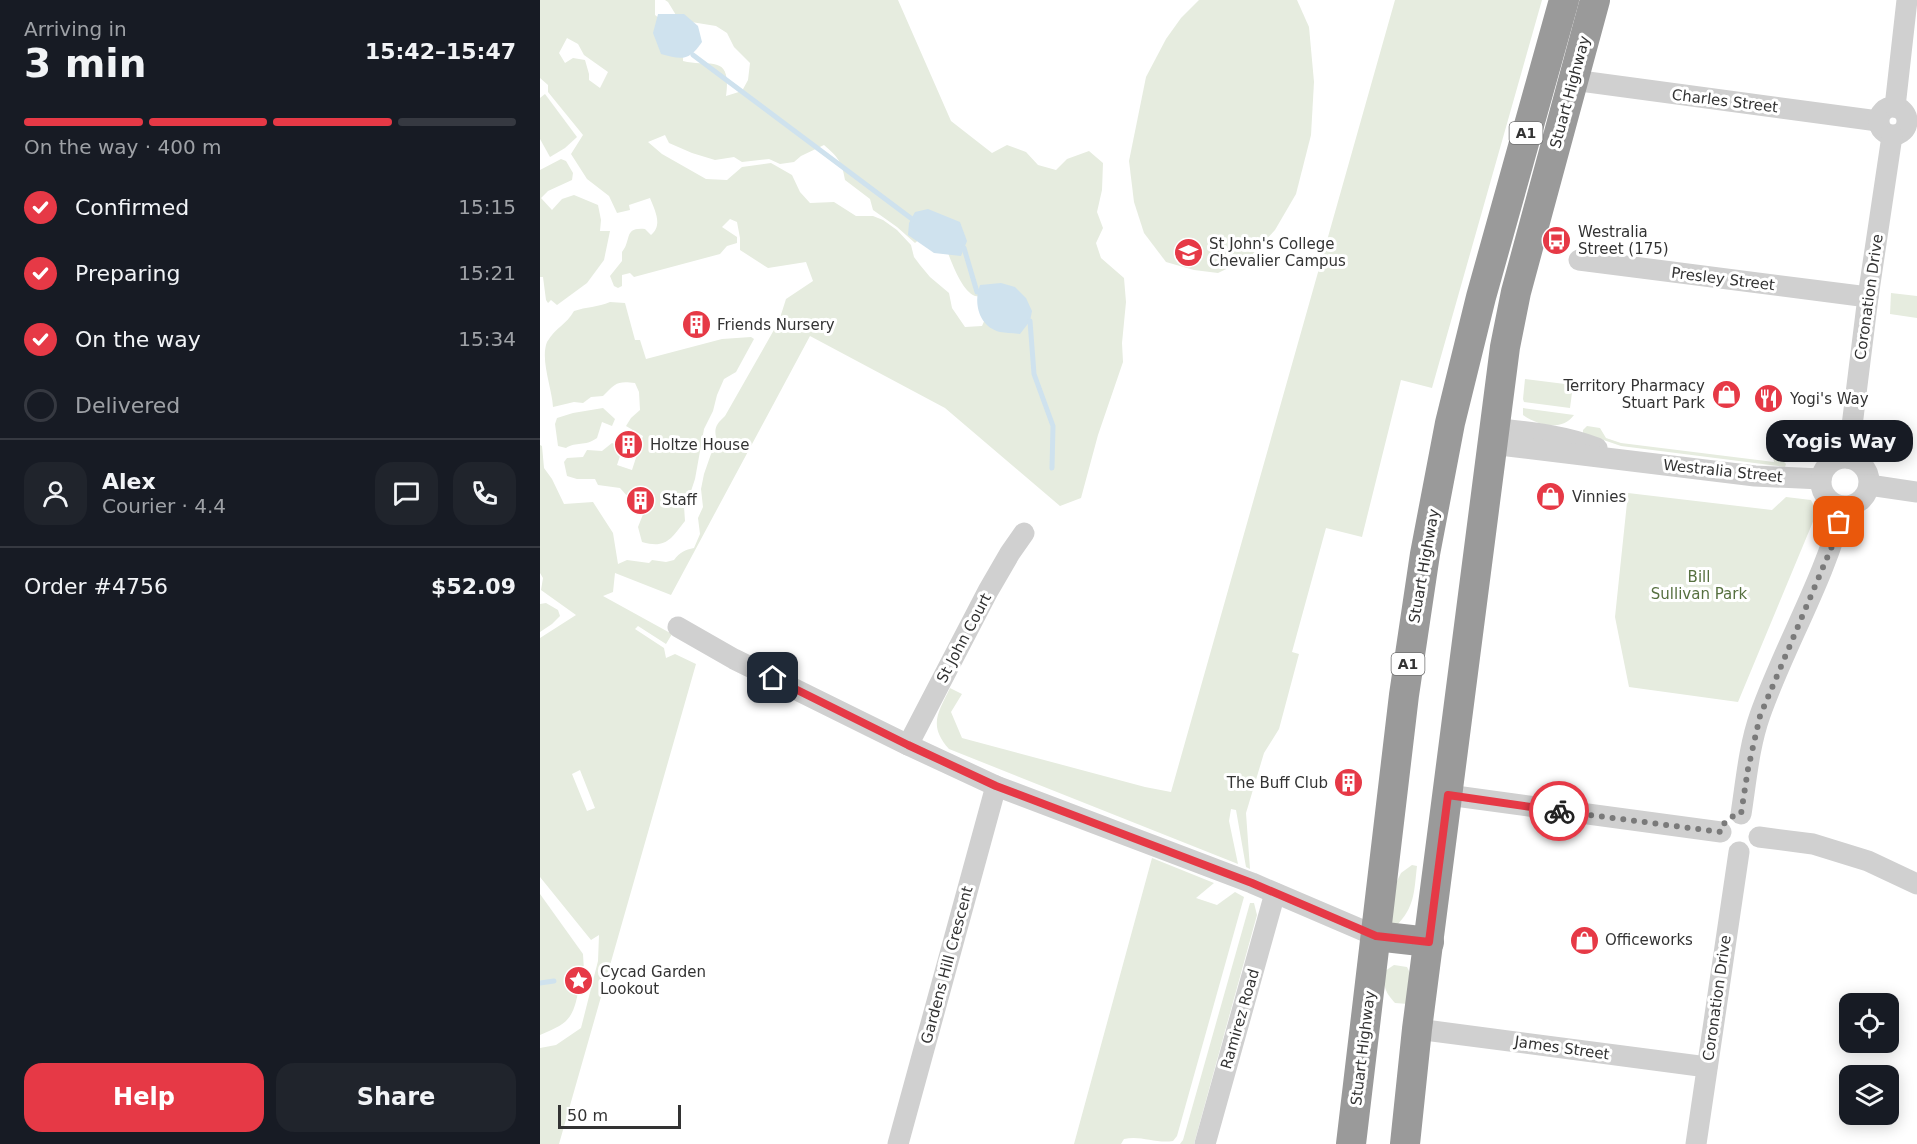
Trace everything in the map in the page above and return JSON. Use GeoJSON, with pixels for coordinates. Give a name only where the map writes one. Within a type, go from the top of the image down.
{"type":"FeatureCollection","features":[{"type":"Feature","properties":{"kind":"highway","name":"Stuart Highway"},"geometry":{"type":"LineString","coordinates":[[1351,1144],[1404,695],[1425,554],[1449,431],[1481,297],[1564,0]]}},
{"type":"Feature","properties":{"kind":"highway","name":"Stuart Highway"},"geometry":{"type":"LineString","coordinates":[[1405,1144],[1417,1029],[1492,436],[1510,317],[1595,0]]}},
{"type":"Feature","properties":{"kind":"highway"},"geometry":{"type":"LineString","coordinates":[[1543,75],[1573,80]]}},
{"type":"Feature","properties":{"kind":"highway","name":"Westralia Street"},"geometry":{"type":"LineString","coordinates":[[1449,431],[1492,436]]}},
{"type":"Feature","properties":{"kind":"highway"},"geometry":{"type":"LineString","coordinates":[[1376,936],[1429,942]]}},
{"type":"Feature","properties":{"kind":"street","name":"Coronation Drive"},"geometry":{"type":"LineString","coordinates":[[1848,458],[1868,297],[1898,122],[1906,0]]}},
{"type":"Feature","properties":{"kind":"street","name":"Charles Street"},"geometry":{"type":"LineString","coordinates":[[1573,80],[1898,122]]}},
{"type":"Feature","properties":{"kind":"street","name":"Presley Street"},"geometry":{"type":"LineString","coordinates":[[1579,260],[1868,297]]}},
{"type":"Feature","properties":{"kind":"street","name":"Westralia Street"},"geometry":{"type":"LineString","coordinates":[[1492,436],[1570,439],[1625,460],[1755,476],[1821,478]]}},
{"type":"Feature","properties":{"kind":"street"},"geometry":{"type":"LineString","coordinates":[[1848,458],[1862,464],[1866,470],[1869,485],[1863,498],[1844,506],[1836,504],[1824,494],[1821,478],[1823,471],[1833,461],[1848,458]]}},
{"type":"Feature","properties":{"kind":"street"},"geometry":{"type":"LineString","coordinates":[[1869,485],[1917,492]]}},
{"type":"Feature","properties":{"kind":"street"},"geometry":{"type":"LineString","coordinates":[[1741,814],[1760,716],[1835,539],[1844,506]]}},
{"type":"Feature","properties":{"kind":"street","name":"St John Court"},"geometry":{"type":"LineString","coordinates":[[908,745],[994,582],[1024,533]]}},
{"type":"Feature","properties":{"kind":"street"},"geometry":{"type":"LineString","coordinates":[[678,627],[734,659],[996,786],[1275,893],[1376,936]]}},
{"type":"Feature","properties":{"kind":"street","name":"Gardens Hill Crescent"},"geometry":{"type":"LineString","coordinates":[[898,1144],[996,786]]}},
{"type":"Feature","properties":{"kind":"street"},"geometry":{"type":"LineString","coordinates":[[1448,795],[1721,832]]}},
{"type":"Feature","properties":{"kind":"street"},"geometry":{"type":"LineString","coordinates":[[1741,814],[1748,815],[1758,824],[1760,837],[1754,847],[1739,852],[1733,851],[1724,844],[1721,832],[1725,822],[1741,814]]}},
{"type":"Feature","properties":{"kind":"street"},"geometry":{"type":"LineString","coordinates":[[1760,837],[1814,844],[1868,861],[1917,884]]}},
{"type":"Feature","properties":{"kind":"street","name":"Coronation Drive"},"geometry":{"type":"LineString","coordinates":[[1696,1144],[1739,852]]}},
{"type":"Feature","properties":{"kind":"street","name":"Ramirez Road"},"geometry":{"type":"LineString","coordinates":[[1205,1144],[1275,893]]}},
{"type":"Feature","properties":{"kind":"street","name":"James Street"},"geometry":{"type":"LineString","coordinates":[[1417,1029],[1707,1068]]}},
{"type":"Feature","properties":{"kind":"green space"},"geometry":{"type":"Polygon","coordinates":[[[540,0],[655,0],[655,15],[676,35],[683,53],[683,61],[722,67],[727,82],[726,96],[742,91],[748,80],[750,63],[734,47],[727,33],[716,26],[679,20],[665,0],[898,0],[951,121],[992,153],[1007,145],[1026,152],[1038,165],[1056,170],[1067,159],[1089,151],[1103,163],[1102,190],[1097,212],[1103,228],[1096,243],[1101,258],[1124,278],[1126,302],[1122,343],[1123,362],[1098,435],[1081,498],[1060,506],[945,408],[810,336],[671,595],[615,573],[613,592],[603,596],[672,634],[666,644],[638,626],[635,629],[664,648],[666,658],[675,654],[696,664],[559,1144],[540,1144],[540,1048],[556,1045],[581,1028],[598,961],[599,935],[591,940],[540,877],[540,638],[576,615],[541,590],[543,578],[540,573],[540,445],[544,468],[564,504],[593,502],[613,533],[618,564],[627,560],[649,563],[652,560],[666,562],[694,548],[700,534],[698,518],[703,507],[701,489],[704,474],[711,454],[718,443],[715,431],[717,425],[725,416],[779,321],[786,299],[813,281],[806,262],[768,268],[740,250],[737,222],[730,219],[722,227],[737,237],[737,243],[727,246],[720,254],[634,277],[630,273],[622,275],[622,286],[618,288],[614,286],[610,276],[622,261],[622,252],[631,232],[645,229],[651,235],[655,231],[657,218],[654,208],[650,198],[629,205],[630,210],[617,213],[609,196],[587,179],[571,154],[583,135],[548,92],[548,85],[540,78],[540,0]],[[567,38],[559,53],[565,63],[573,58],[585,60],[589,80],[600,88],[608,72],[584,55],[578,44],[567,38]],[[665,135],[648,142],[662,154],[706,179],[727,180],[742,167],[771,163],[792,175],[800,192],[810,203],[834,202],[856,216],[873,216],[883,220],[897,230],[911,245],[914,257],[920,265],[949,293],[952,308],[965,327],[982,326],[989,310],[989,298],[975,296],[963,284],[952,264],[937,224],[915,243],[873,210],[870,199],[845,180],[839,160],[824,145],[794,162],[780,164],[769,159],[742,162],[734,157],[715,160],[669,143],[665,135]],[[580,770],[572,774],[587,811],[595,808],[580,770]]]}},
{"type":"Feature","properties":{"kind":"green space"},"geometry":{"type":"Polygon","coordinates":[[[1199,0],[1297,0],[1309,27],[1314,82],[1311,135],[1296,194],[1275,230],[1249,258],[1218,273],[1194,270],[1166,262],[1144,233],[1134,202],[1129,161],[1146,77],[1166,39],[1181,18],[1199,0]]]}},
{"type":"Feature","properties":{"kind":"green space"},"geometry":{"type":"Polygon","coordinates":[[[1395,0],[1542,0],[1432,388],[1401,380],[1362,537],[1326,528],[1292,652],[1299,654],[1279,729],[1264,753],[1246,813],[1250,869],[1246,867],[1236,810],[1231,809],[1229,821],[1238,864],[949,749],[939,733],[937,719],[950,688],[962,694],[951,712],[962,738],[1171,792],[1395,0]]]}},
{"type":"Feature","properties":{"kind":"green space"},"geometry":{"type":"Polygon","coordinates":[[[545,94],[577,137],[550,157],[540,139],[540,98],[545,94]]]}},
{"type":"Feature","properties":{"kind":"green space"},"geometry":{"type":"Polygon","coordinates":[[[561,159],[566,161],[573,173],[572,180],[548,191],[541,198],[552,210],[562,199],[574,195],[598,205],[601,220],[600,231],[610,231],[604,260],[587,283],[557,305],[551,300],[548,303],[546,300],[543,277],[540,277],[540,170],[561,159]]]}},
{"type":"Feature","properties":{"kind":"green space"},"geometry":{"type":"Polygon","coordinates":[[[1891,293],[1917,296],[1917,318],[1890,314],[1891,293]]]}},
{"type":"Feature","properties":{"kind":"green space"},"geometry":{"type":"Polygon","coordinates":[[[610,302],[625,303],[635,340],[640,340],[646,359],[722,339],[751,337],[754,339],[736,372],[724,379],[704,429],[695,479],[684,506],[685,521],[672,537],[662,543],[642,542],[638,527],[651,494],[638,489],[631,505],[629,498],[620,488],[598,485],[595,479],[577,479],[567,476],[564,462],[567,458],[583,457],[587,450],[602,451],[612,443],[623,447],[617,465],[632,470],[643,436],[626,426],[640,410],[639,392],[635,383],[617,384],[603,396],[591,397],[583,403],[574,402],[553,407],[545,357],[547,342],[574,311],[610,302]]]}},
{"type":"Feature","properties":{"kind":"green space"},"geometry":{"type":"Polygon","coordinates":[[[1525,379],[1573,385],[1570,408],[1524,402],[1525,379]]]}},
{"type":"Feature","properties":{"kind":"green space"},"geometry":{"type":"Polygon","coordinates":[[[603,408],[615,419],[612,426],[602,422],[597,438],[592,441],[566,448],[558,446],[555,424],[557,418],[603,408]]]}},
{"type":"Feature","properties":{"kind":"green space"},"geometry":{"type":"Polygon","coordinates":[[[1523,408],[1574,415],[1563,424],[1549,425],[1535,422],[1523,415],[1523,408]]]}},
{"type":"Feature","properties":{"kind":"green space"},"geometry":{"type":"Polygon","coordinates":[[[1587,426],[1600,428],[1606,438],[1621,443],[1774,462],[1772,453],[1775,453],[1786,464],[1785,467],[1621,446],[1583,433],[1587,426]]]}},
{"type":"Feature","properties":{"kind":"green space","name":"Bill Sullivan Park"},"geometry":{"type":"Polygon","coordinates":[[[1628,493],[1772,510],[1786,497],[1811,500],[1817,512],[1738,702],[1629,687],[1615,617],[1628,493]]]}},
{"type":"Feature","properties":{"kind":"green space"},"geometry":{"type":"Polygon","coordinates":[[[546,603],[558,610],[560,616],[540,632],[540,604],[546,603]]]}},
{"type":"Feature","properties":{"kind":"green space"},"geometry":{"type":"Polygon","coordinates":[[[1152,858],[1214,883],[1196,898],[1217,905],[1235,892],[1244,897],[1177,1136],[1173,1141],[1167,1142],[1130,1138],[1124,1139],[1121,1144],[1074,1144],[1152,858]]]}},
{"type":"Feature","properties":{"kind":"green space"},"geometry":{"type":"Polygon","coordinates":[[[1412,865],[1417,866],[1412,899],[1407,912],[1396,926],[1391,924],[1396,883],[1401,873],[1412,865]]]}},
{"type":"Feature","properties":{"kind":"green space"},"geometry":{"type":"Polygon","coordinates":[[[540,894],[583,954],[584,971],[575,972],[574,987],[579,988],[568,1019],[540,1035],[540,894]]]}},
{"type":"Feature","properties":{"kind":"green space"},"geometry":{"type":"Polygon","coordinates":[[[1250,903],[1254,903],[1257,915],[1194,1144],[1180,1144],[1183,1140],[1250,903]]]}},
{"type":"Feature","properties":{"kind":"green space"},"geometry":{"type":"Polygon","coordinates":[[[1394,965],[1407,967],[1410,973],[1408,1004],[1395,1003],[1386,989],[1385,971],[1394,965]]]}},
{"type":"Feature","properties":{"kind":"water"},"geometry":{"type":"Polygon","coordinates":[[[658,14],[684,14],[698,26],[702,42],[693,53],[680,58],[661,54],[653,33],[658,14]]]}},
{"type":"Feature","properties":{"kind":"water"},"geometry":{"type":"Polygon","coordinates":[[[928,209],[960,222],[967,241],[961,256],[934,253],[908,235],[909,223],[915,212],[928,209]]]}},
{"type":"Feature","properties":{"kind":"water"},"geometry":{"type":"Polygon","coordinates":[[[1001,283],[1015,287],[1026,298],[1032,311],[1030,321],[1020,334],[993,329],[987,325],[980,313],[977,299],[980,285],[1001,283]]]}},
{"type":"Feature","properties":{"kind":"waterway"},"geometry":{"type":"LineString","coordinates":[[693,55],[912,219]]}},
{"type":"Feature","properties":{"kind":"waterway"},"geometry":{"type":"LineString","coordinates":[[964,248],[977,292]]}},
{"type":"Feature","properties":{"kind":"waterway"},"geometry":{"type":"LineString","coordinates":[[1030,321],[1034,374],[1053,426],[1052,468]]}},
{"type":"Feature","properties":{"kind":"waterway"},"geometry":{"type":"LineString","coordinates":[[540,983],[554,981]]}},
{"type":"Feature","properties":{"kind":"way so far"},"geometry":{"type":"LineString","coordinates":[[1559,811],[1721,832],[1725,822],[1741,814],[1760,716],[1835,539],[1839,522]]}},
{"type":"Feature","properties":{"kind":"place","name":"Westralia Street (175)"},"geometry":{"type":"Point","coordinates":[1557,241]}},
{"type":"Feature","properties":{"kind":"place","name":"St John's College Chevalier Campus"},"geometry":{"type":"Point","coordinates":[1188,253]}},
{"type":"Feature","properties":{"kind":"place","name":"Friends Nursery"},"geometry":{"type":"Point","coordinates":[696,325]}},
{"type":"Feature","properties":{"kind":"place","name":"Territory Pharmacy Stuart Park"},"geometry":{"type":"Point","coordinates":[1726,395]}},
{"type":"Feature","properties":{"kind":"place","name":"Yogi's Way"},"geometry":{"type":"Point","coordinates":[1769,399]}},
{"type":"Feature","properties":{"kind":"place","name":"Holtze House"},"geometry":{"type":"Point","coordinates":[629,445]}},
{"type":"Feature","properties":{"kind":"place","name":"Vinnies"},"geometry":{"type":"Point","coordinates":[1551,497]}},
{"type":"Feature","properties":{"kind":"place","name":"Staff"},"geometry":{"type":"Point","coordinates":[641,500]}},
{"type":"Feature","properties":{"kind":"place","name":"Yogis Way"},"geometry":{"type":"Point","coordinates":[1839,522]}},
{"type":"Feature","properties":{"kind":"place","name":"The Buff Club"},"geometry":{"type":"Point","coordinates":[1349,783]}},
{"type":"Feature","properties":{"kind":"place","name":"Officeworks"},"geometry":{"type":"Point","coordinates":[1584,940]}},
{"type":"Feature","properties":{"kind":"place","name":"Cycad Garden Lookout"},"geometry":{"type":"Point","coordinates":[579,981]}},
{"type":"Feature","properties":{"kind":"route"},"geometry":{"type":"LineString","coordinates":[[773,678],[996,786],[1252,883],[1376,936],[1429,942],[1448,795],[1559,811]]}}]}
